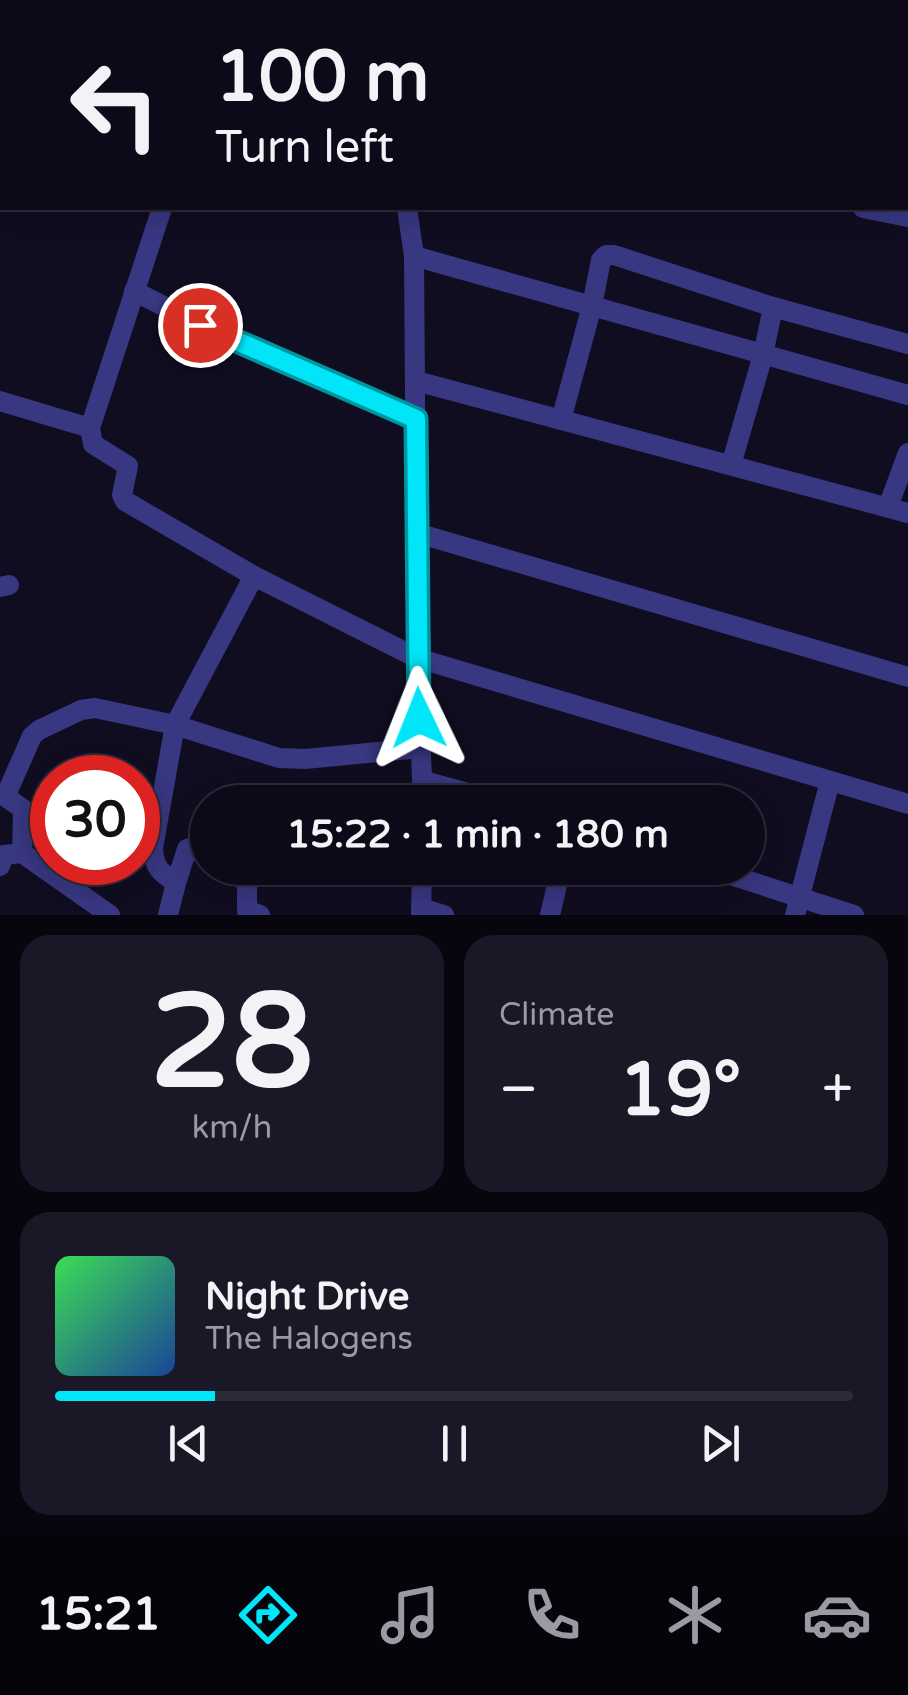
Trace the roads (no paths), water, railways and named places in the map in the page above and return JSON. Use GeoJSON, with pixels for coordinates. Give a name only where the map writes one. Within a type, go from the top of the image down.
{"type":"FeatureCollection","features":[{"type":"Feature","properties":{"kind":"street"},"geometry":{"type":"LineString","coordinates":[[161,210],[90,428],[93,444],[128,466],[122,495],[125,502],[254,576],[417,658],[908,804]]}},
{"type":"Feature","properties":{"kind":"street"},"geometry":{"type":"LineString","coordinates":[[408,210],[414,256],[417,658],[423,785]]}},
{"type":"Feature","properties":{"kind":"street"},"geometry":{"type":"LineString","coordinates":[[873,210],[908,217]]}},
{"type":"Feature","properties":{"kind":"street"},"geometry":{"type":"LineString","coordinates":[[561,420],[601,260],[606,255],[908,344]]}},
{"type":"Feature","properties":{"kind":"street"},"geometry":{"type":"LineString","coordinates":[[414,256],[908,395]]}},
{"type":"Feature","properties":{"kind":"street"},"geometry":{"type":"LineString","coordinates":[[134,291],[226,338],[416,419]]}},
{"type":"Feature","properties":{"kind":"street"},"geometry":{"type":"LineString","coordinates":[[731,466],[774,306]]}},
{"type":"Feature","properties":{"kind":"street"},"geometry":{"type":"LineString","coordinates":[[416,381],[898,510],[908,453]]}},
{"type":"Feature","properties":{"kind":"street"},"geometry":{"type":"LineString","coordinates":[[0,401],[90,428]]}},
{"type":"Feature","properties":{"kind":"street"},"geometry":{"type":"LineString","coordinates":[[416,533],[908,676]]}},
{"type":"Feature","properties":{"kind":"street"},"geometry":{"type":"LineString","coordinates":[[176,883],[157,870],[152,848],[174,725],[254,576]]}},
{"type":"Feature","properties":{"kind":"street"},"geometry":{"type":"LineString","coordinates":[[22,853],[23,809],[3,794],[32,736],[81,710],[95,708],[174,725],[279,758],[420,748]]}},
{"type":"Feature","properties":{"kind":"street"},"geometry":{"type":"LineString","coordinates":[[797,906],[830,781]]}},
{"type":"Feature","properties":{"kind":"street"},"geometry":{"type":"LineString","coordinates":[[168,915],[190,849]]}},
{"type":"Feature","properties":{"kind":"street"},"geometry":{"type":"LineString","coordinates":[[0,866],[4,855],[22,853],[109,915]]}},
{"type":"Feature","properties":{"kind":"street"},"geometry":{"type":"LineString","coordinates":[[248,885],[247,910],[260,915]]}},
{"type":"Feature","properties":{"kind":"street"},"geometry":{"type":"LineString","coordinates":[[422,885],[421,911],[444,915]]}},
{"type":"Feature","properties":{"kind":"street"},"geometry":{"type":"LineString","coordinates":[[550,915],[557,885]]}},
{"type":"Feature","properties":{"kind":"street"},"geometry":{"type":"LineString","coordinates":[[748,885],[797,906],[854,915]]}}]}
